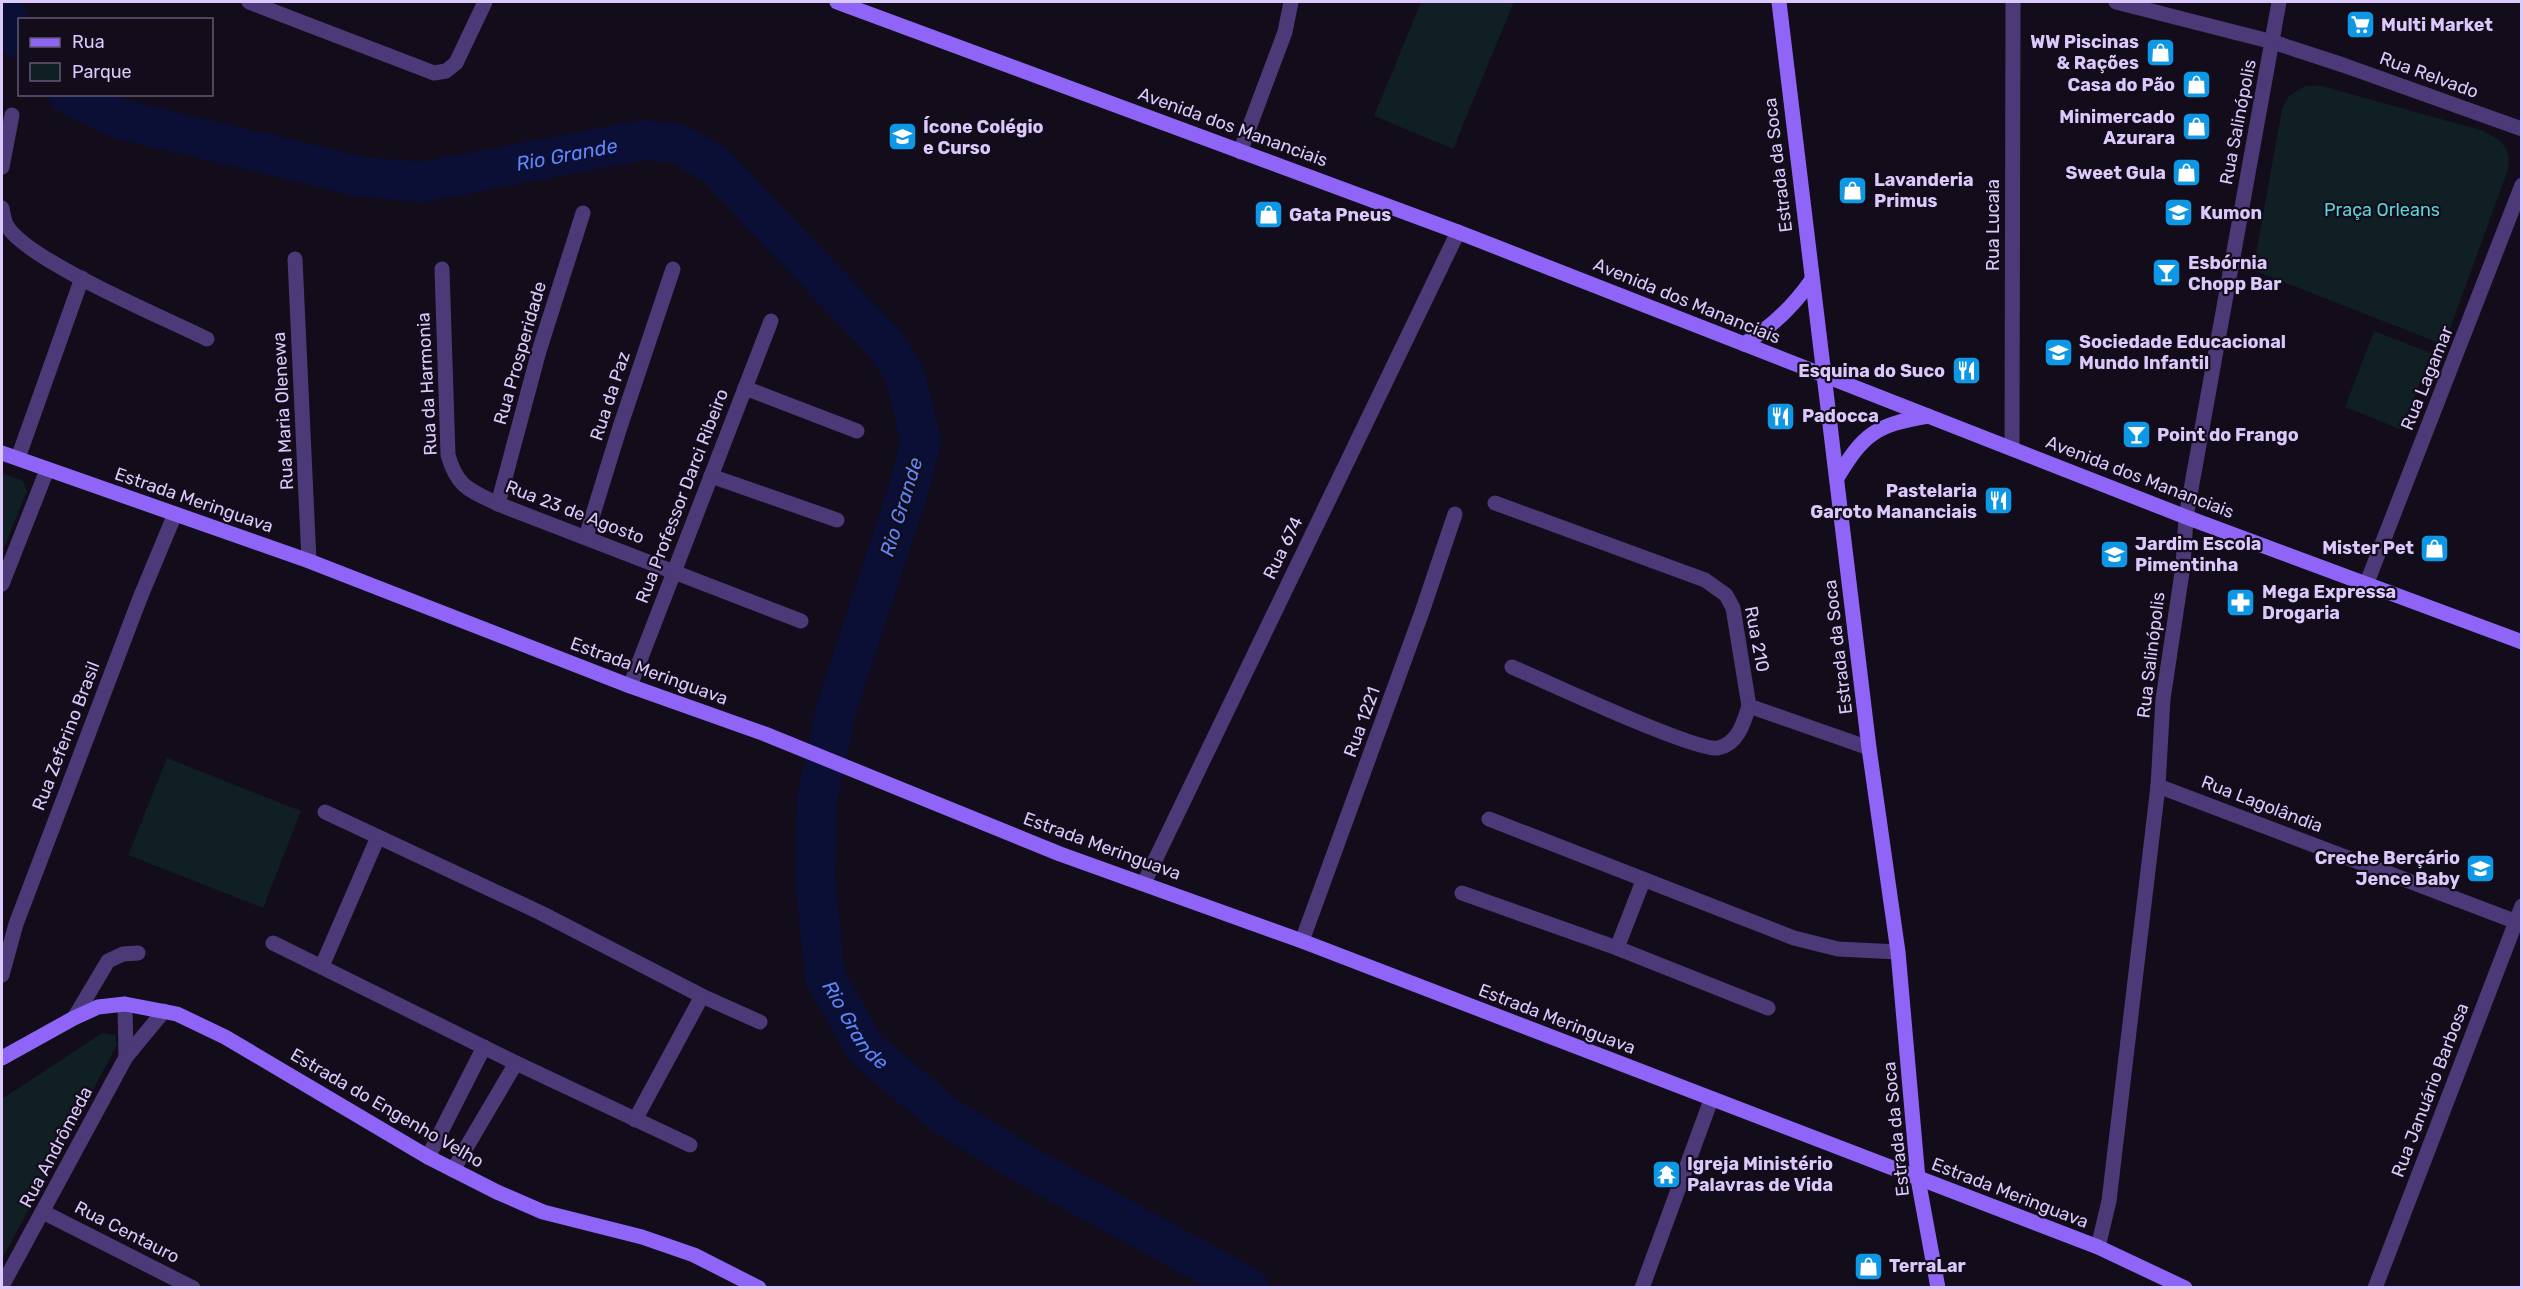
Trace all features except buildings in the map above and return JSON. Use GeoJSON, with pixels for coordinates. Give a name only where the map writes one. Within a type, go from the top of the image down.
{"type":"FeatureCollection","features":[{"type":"Feature","properties":{"kind":"street"},"geometry":{"type":"LineString","coordinates":[[249,2],[434,73],[446,71],[456,63],[485,2]]}},
{"type":"Feature","properties":{"kind":"street","name":"Avenida dos Mananciais"},"geometry":{"type":"LineString","coordinates":[[837,2],[1458,232],[2186,517],[2522,642]]}},
{"type":"Feature","properties":{"kind":"street"},"geometry":{"type":"LineString","coordinates":[[1240,152],[1285,32],[1291,2]]}},
{"type":"Feature","properties":{"kind":"street","name":"Estrada da Soca"},"geometry":{"type":"LineString","coordinates":[[1779,2],[1869,748],[1898,952],[1918,1179],[1938,1287]]}},
{"type":"Feature","properties":{"kind":"street","name":"Rua Lucaia"},"geometry":{"type":"LineString","coordinates":[[2012,448],[2013,2]]}},
{"type":"Feature","properties":{"kind":"street","name":"Rua Relvado"},"geometry":{"type":"LineString","coordinates":[[2116,2],[2273,42],[2522,129]]}},
{"type":"Feature","properties":{"kind":"street","name":"Rua Salinópolis"},"geometry":{"type":"LineString","coordinates":[[2098,1247],[2109,1200],[2158,786],[2163,699],[2183,566],[2186,517],[2279,2]]}},
{"type":"Feature","properties":{"kind":"street"},"geometry":{"type":"LineString","coordinates":[[2,167],[12,115]]}},
{"type":"Feature","properties":{"kind":"street","name":"Rua Lagamar"},"geometry":{"type":"LineString","coordinates":[[2366,585],[2522,185]]}},
{"type":"Feature","properties":{"kind":"street"},"geometry":{"type":"LineString","coordinates":[[2,208],[7,226],[26,246],[82,278],[207,339]]}},
{"type":"Feature","properties":{"kind":"street","name":"Rua Prosperidade"},"geometry":{"type":"LineString","coordinates":[[498,504],[539,351],[583,213]]}},
{"type":"Feature","properties":{"kind":"street","name":"Rua 674"},"geometry":{"type":"LineString","coordinates":[[1144,883],[1458,232]]}},
{"type":"Feature","properties":{"kind":"street","name":"Rua Maria Olenewa"},"geometry":{"type":"LineString","coordinates":[[295,259],[309,561]]}},
{"type":"Feature","properties":{"kind":"street","name":"Rua da Harmonia"},"geometry":{"type":"LineString","coordinates":[[442,269],[448,456],[458,481],[469,490]]}},
{"type":"Feature","properties":{"kind":"street","name":"Rua da Paz"},"geometry":{"type":"LineString","coordinates":[[586,537],[673,269]]}},
{"type":"Feature","properties":{"kind":"street"},"geometry":{"type":"LineString","coordinates":[[18,458],[82,278]]}},
{"type":"Feature","properties":{"kind":"street"},"geometry":{"type":"LineString","coordinates":[[1744,344],[1785,315],[1811,282]]}},
{"type":"Feature","properties":{"kind":"street","name":"Rua Professor Darci Ribeiro"},"geometry":{"type":"LineString","coordinates":[[630,686],[771,321]]}},
{"type":"Feature","properties":{"kind":"street"},"geometry":{"type":"LineString","coordinates":[[745,388],[857,431]]}},
{"type":"Feature","properties":{"kind":"street"},"geometry":{"type":"LineString","coordinates":[[1837,478],[1854,450],[1873,432],[1896,422],[1929,416]]}},
{"type":"Feature","properties":{"kind":"street","name":"Estrada Meringuava"},"geometry":{"type":"LineString","coordinates":[[2,453],[309,561],[630,686],[765,734],[1059,854],[1302,941],[2098,1247],[2185,1287]]}},
{"type":"Feature","properties":{"kind":"street"},"geometry":{"type":"LineString","coordinates":[[2,584],[47,470]]}},
{"type":"Feature","properties":{"kind":"street"},"geometry":{"type":"LineString","coordinates":[[711,476],[837,520]]}},
{"type":"Feature","properties":{"kind":"street","name":"Rua 23 de Agosto"},"geometry":{"type":"LineString","coordinates":[[469,490],[498,504],[801,621]]}},
{"type":"Feature","properties":{"kind":"street","name":"Rua 210"},"geometry":{"type":"LineString","coordinates":[[1495,502],[1665,563],[1706,579],[1719,588],[1733,608],[1749,706]]}},
{"type":"Feature","properties":{"kind":"street","name":"Rua Zeferino Brasil"},"geometry":{"type":"LineString","coordinates":[[2,975],[20,913],[140,598],[175,514]]}},
{"type":"Feature","properties":{"kind":"street","name":"Rua 1221"},"geometry":{"type":"LineString","coordinates":[[1302,941],[1414,634],[1455,514]]}},
{"type":"Feature","properties":{"kind":"street"},"geometry":{"type":"LineString","coordinates":[[1512,667],[1667,733],[1711,748],[1719,748],[1738,734],[1744,725],[1749,706],[1869,748]]}},
{"type":"Feature","properties":{"kind":"street","name":"Rua Lagolândia"},"geometry":{"type":"LineString","coordinates":[[2158,786],[2519,923]]}},
{"type":"Feature","properties":{"kind":"street"},"geometry":{"type":"LineString","coordinates":[[325,812],[541,913],[702,996],[760,1022]]}},
{"type":"Feature","properties":{"kind":"street"},"geometry":{"type":"LineString","coordinates":[[1489,819],[1643,881],[1817,945],[1855,951],[1898,952]]}},
{"type":"Feature","properties":{"kind":"street"},"geometry":{"type":"LineString","coordinates":[[322,966],[378,837]]}},
{"type":"Feature","properties":{"kind":"street"},"geometry":{"type":"LineString","coordinates":[[1617,948],[1643,881]]}},
{"type":"Feature","properties":{"kind":"street"},"geometry":{"type":"LineString","coordinates":[[1462,893],[1617,948],[1768,1008]]}},
{"type":"Feature","properties":{"kind":"street","name":"Rua Januário Barbosa"},"geometry":{"type":"LineString","coordinates":[[2375,1287],[2519,923],[2522,906]]}},
{"type":"Feature","properties":{"kind":"street"},"geometry":{"type":"LineString","coordinates":[[273,943],[516,1063],[690,1145]]}},
{"type":"Feature","properties":{"kind":"street"},"geometry":{"type":"LineString","coordinates":[[74,1018],[108,961],[123,954],[138,953]]}},
{"type":"Feature","properties":{"kind":"street"},"geometry":{"type":"LineString","coordinates":[[636,1120],[702,996]]}},
{"type":"Feature","properties":{"kind":"street","name":"Estrada do Engenho Velho"},"geometry":{"type":"LineString","coordinates":[[2,1058],[98,1007],[125,1005],[177,1014],[225,1037],[428,1157],[497,1192],[543,1212],[642,1237],[694,1255],[759,1287]]}},
{"type":"Feature","properties":{"kind":"street","name":"Rua Andrômeda"},"geometry":{"type":"LineString","coordinates":[[125,1005],[126,1057]]}},
{"type":"Feature","properties":{"kind":"street","name":"Rua Andrômeda"},"geometry":{"type":"LineString","coordinates":[[2,1286],[126,1057],[164,1011]]}},
{"type":"Feature","properties":{"kind":"street"},"geometry":{"type":"LineString","coordinates":[[428,1157],[484,1047]]}},
{"type":"Feature","properties":{"kind":"street"},"geometry":{"type":"LineString","coordinates":[[453,1170],[516,1063]]}},
{"type":"Feature","properties":{"kind":"street"},"geometry":{"type":"LineString","coordinates":[[1642,1287],[1711,1100]]}},
{"type":"Feature","properties":{"kind":"street","name":"Rua Centauro"},"geometry":{"type":"LineString","coordinates":[[43,1212],[193,1287]]}},
{"type":"Feature","properties":{"kind":"green space"},"geometry":{"type":"Polygon","coordinates":[[[1421,2],[1514,2],[1453,149],[1374,116],[1421,2]]]}},
{"type":"Feature","properties":{"kind":"green space","name":"Praça Orleans"},"geometry":{"type":"Polygon","coordinates":[[[2305,86],[2322,86],[2484,131],[2501,142],[2507,150],[2508,170],[2444,345],[2253,270],[2282,109],[2289,96],[2305,86]]]}},
{"type":"Feature","properties":{"kind":"green space"},"geometry":{"type":"Polygon","coordinates":[[[2374,331],[2431,353],[2402,430],[2345,407],[2374,331]]]}},
{"type":"Feature","properties":{"kind":"green space"},"geometry":{"type":"Polygon","coordinates":[[[2,473],[23,481],[27,491],[2,553],[2,473]]]}},
{"type":"Feature","properties":{"kind":"green space"},"geometry":{"type":"Polygon","coordinates":[[[167,758],[301,811],[263,908],[128,855],[167,758]]]}},
{"type":"Feature","properties":{"kind":"green space"},"geometry":{"type":"Polygon","coordinates":[[[102,1033],[115,1035],[117,1045],[2,1259],[2,1099],[102,1033]]]}},
{"type":"Feature","properties":{"kind":"waterway","name":"Rio Grande"},"geometry":{"type":"LineString","coordinates":[[2,10],[18,36]]}},
{"type":"Feature","properties":{"kind":"waterway","name":"Rio Grande"},"geometry":{"type":"LineString","coordinates":[[72,96],[120,119],[363,177],[422,182],[644,140],[678,144],[714,164],[885,344],[905,375],[921,442],[907,494],[836,710],[817,799],[815,879],[825,977],[866,1049],[943,1114],[1027,1166],[1249,1288]]}},
{"type":"Feature","properties":{"kind":"place","name":"Multi Market"},"geometry":{"type":"Point","coordinates":[2360,25]}},
{"type":"Feature","properties":{"kind":"place","name":"WW Piscinas & Rações"},"geometry":{"type":"Point","coordinates":[2160,52]}},
{"type":"Feature","properties":{"kind":"place","name":"Casa do Pão"},"geometry":{"type":"Point","coordinates":[2196,85]}},
{"type":"Feature","properties":{"kind":"place","name":"Minimercado Azurara"},"geometry":{"type":"Point","coordinates":[2196,127]}},
{"type":"Feature","properties":{"kind":"place","name":"Ícone Colégio e Curso"},"geometry":{"type":"Point","coordinates":[902,137]}},
{"type":"Feature","properties":{"kind":"place","name":"Sweet Gula"},"geometry":{"type":"Point","coordinates":[2187,173]}},
{"type":"Feature","properties":{"kind":"place","name":"Lavanderia Primus"},"geometry":{"type":"Point","coordinates":[1853,190]}},
{"type":"Feature","properties":{"kind":"place","name":"Kumon"},"geometry":{"type":"Point","coordinates":[2179,213]}},
{"type":"Feature","properties":{"kind":"place","name":"Gata Pneus"},"geometry":{"type":"Point","coordinates":[1268,215]}},
{"type":"Feature","properties":{"kind":"place","name":"Esbórnia Chopp Bar"},"geometry":{"type":"Point","coordinates":[2167,273]}},
{"type":"Feature","properties":{"kind":"place","name":"Sociedade Educacional Mundo Infantil"},"geometry":{"type":"Point","coordinates":[2058,352]}},
{"type":"Feature","properties":{"kind":"place","name":"Esquina do Suco"},"geometry":{"type":"Point","coordinates":[1966,371]}},
{"type":"Feature","properties":{"kind":"place","name":"Padocca"},"geometry":{"type":"Point","coordinates":[1781,416]}},
{"type":"Feature","properties":{"kind":"place","name":"Point do Frango"},"geometry":{"type":"Point","coordinates":[2136,435]}},
{"type":"Feature","properties":{"kind":"place","name":"Pastelaria Garoto Mananciais"},"geometry":{"type":"Point","coordinates":[1998,501]}},
{"type":"Feature","properties":{"kind":"place","name":"Mister Pet"},"geometry":{"type":"Point","coordinates":[2435,548]}},
{"type":"Feature","properties":{"kind":"place","name":"Jardim Escola Pimentinha"},"geometry":{"type":"Point","coordinates":[2114,554]}},
{"type":"Feature","properties":{"kind":"place","name":"Mega Expressa Drogaria"},"geometry":{"type":"Point","coordinates":[2241,602]}},
{"type":"Feature","properties":{"kind":"place","name":"Creche Berçário Jence Baby"},"geometry":{"type":"Point","coordinates":[2481,868]}},
{"type":"Feature","properties":{"kind":"place","name":"Igreja Ministério Palavras de Vida"},"geometry":{"type":"Point","coordinates":[1666,1174]}},
{"type":"Feature","properties":{"kind":"place","name":"TerraLar"},"geometry":{"type":"Point","coordinates":[1868,1266]}}]}
